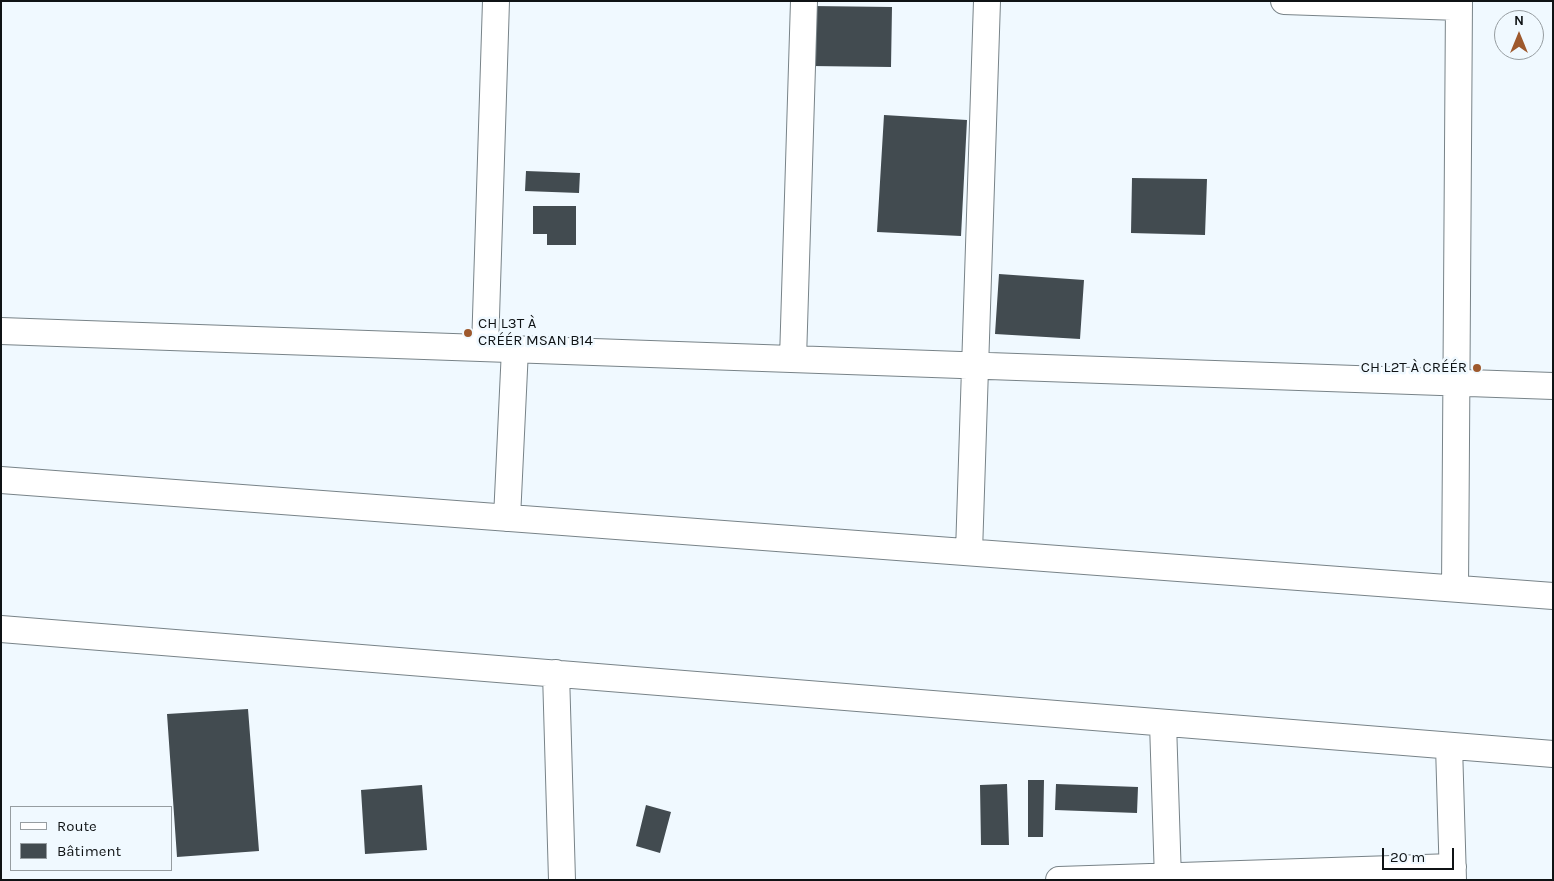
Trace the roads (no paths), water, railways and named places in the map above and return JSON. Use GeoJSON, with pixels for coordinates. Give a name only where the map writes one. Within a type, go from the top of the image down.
{"type":"FeatureCollection","features":[{"type":"Feature","properties":{"kind":"street"},"geometry":{"type":"LineString","coordinates":[[485,348],[496,1]]}},
{"type":"Feature","properties":{"kind":"street"},"geometry":{"type":"LineString","coordinates":[[793,359],[804,1]]}},
{"type":"Feature","properties":{"kind":"street"},"geometry":{"type":"LineString","coordinates":[[969,552],[987,1]]}},
{"type":"Feature","properties":{"kind":"street"},"geometry":{"type":"LineString","coordinates":[[1284,1],[1459,4],[1455,588]]}},
{"type":"Feature","properties":{"kind":"street"},"geometry":{"type":"LineString","coordinates":[[1,331],[1553,386]]}},
{"type":"Feature","properties":{"kind":"street"},"geometry":{"type":"LineString","coordinates":[[507,518],[515,349]]}},
{"type":"Feature","properties":{"kind":"street"},"geometry":{"type":"LineString","coordinates":[[1,480],[1553,596]]}},
{"type":"Feature","properties":{"kind":"street"},"geometry":{"type":"LineString","coordinates":[[1,629],[1553,754]]}},
{"type":"Feature","properties":{"kind":"street"},"geometry":{"type":"LineString","coordinates":[[556,674],[562,880]]}},
{"type":"Feature","properties":{"kind":"street"},"geometry":{"type":"LineString","coordinates":[[1163,723],[1168,878]]}},
{"type":"Feature","properties":{"kind":"street"},"geometry":{"type":"LineString","coordinates":[[1059,880],[1453,874],[1449,746]]}},
{"type":"Feature","properties":{"kind":"place","name":"CH L3T À CRÉÉR MSAN B14"},"geometry":{"type":"Point","coordinates":[468,333]}},
{"type":"Feature","properties":{"kind":"place","name":"CH L2T À CRÉÉR"},"geometry":{"type":"Point","coordinates":[1477,368]}}]}
